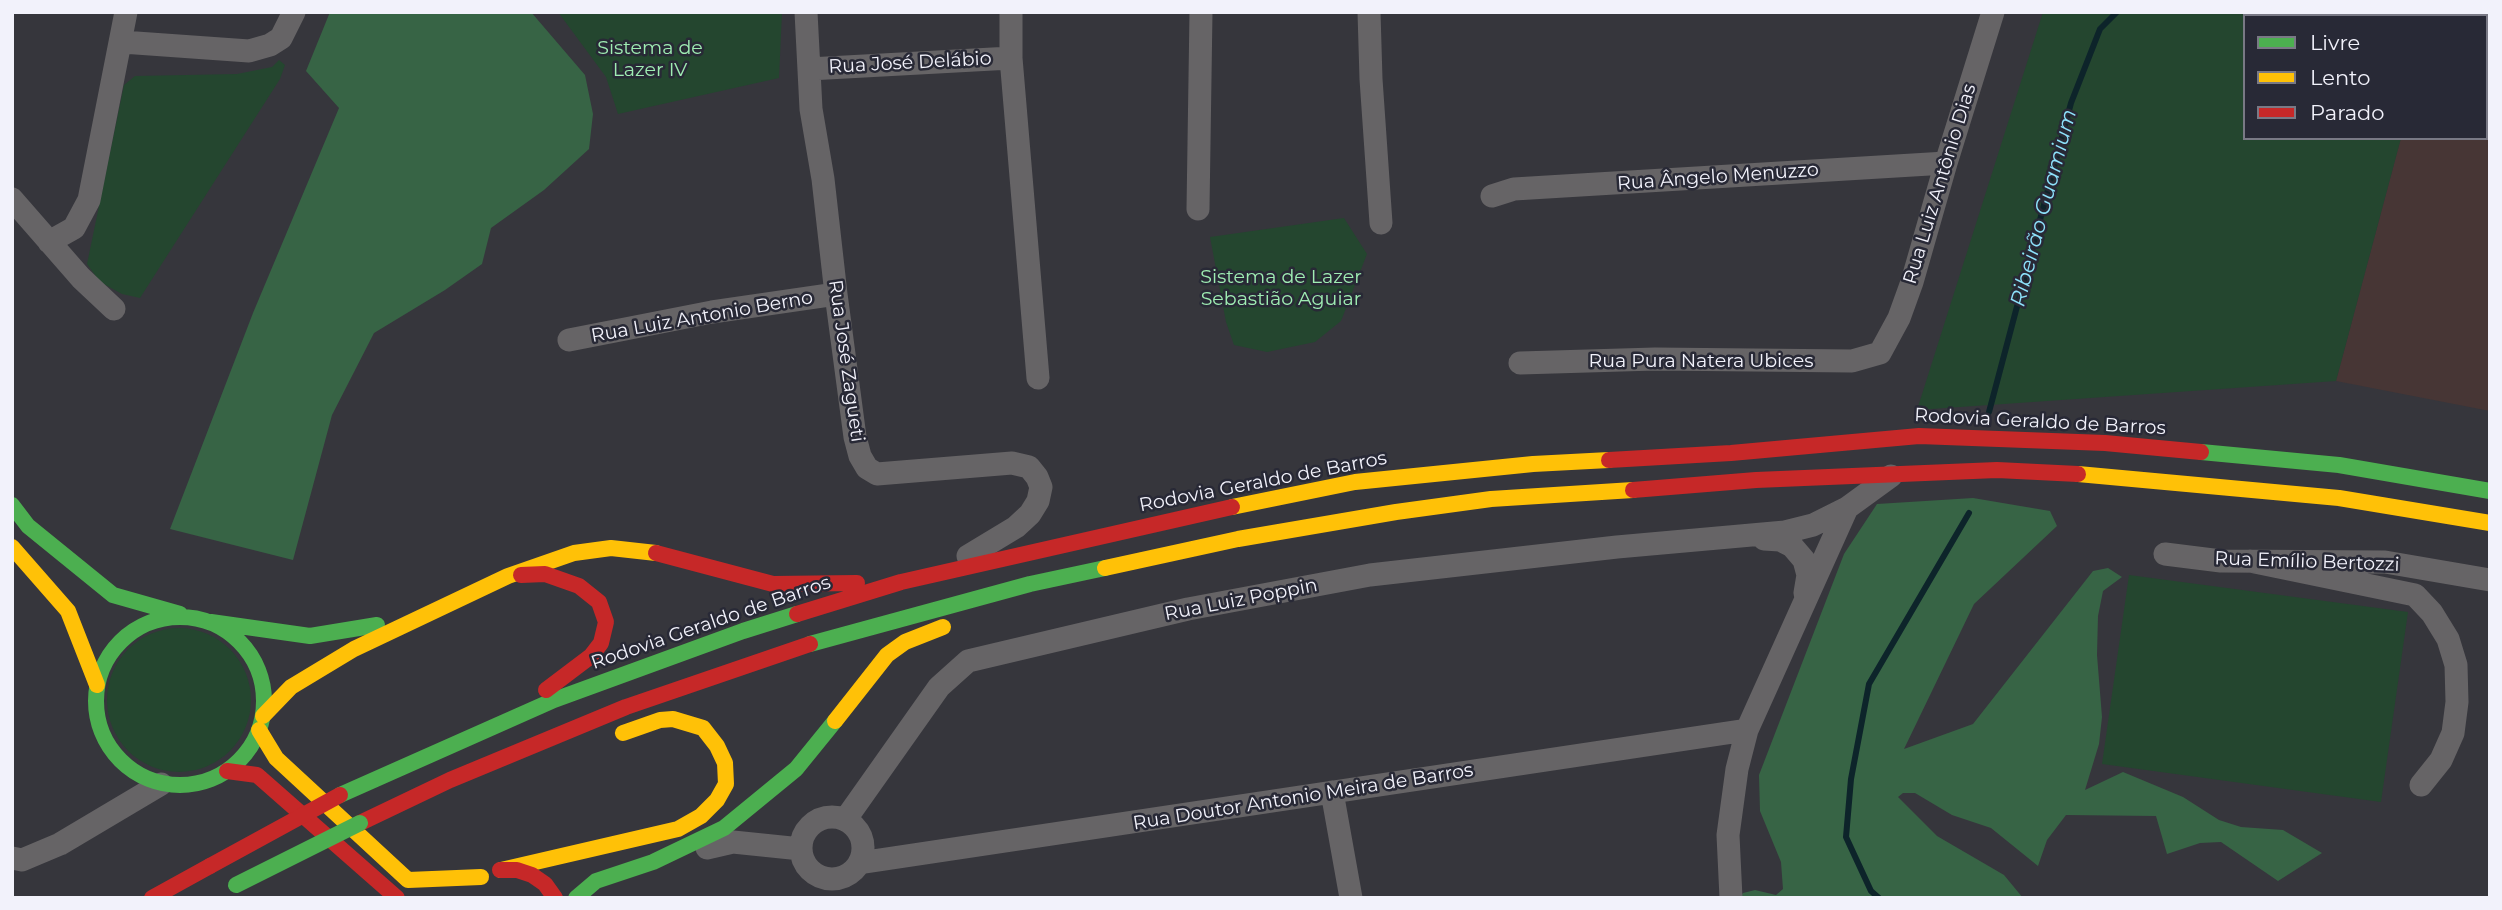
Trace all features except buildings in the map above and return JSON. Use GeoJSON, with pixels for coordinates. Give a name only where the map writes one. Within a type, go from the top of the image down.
{"type":"FeatureCollection","features":[{"type":"Feature","properties":{"kind":"main road","name":"Rodovia Geraldo de Barros"},"geometry":{"type":"LineString","coordinates":[[152,898],[340,795],[567,696],[743,631],[941,572],[1154,523],[1355,482],[1533,464],[1731,453],[1919,436],[2105,443],[2339,465],[2490,491]]}},
{"type":"Feature","properties":{"kind":"main road"},"geometry":{"type":"LineString","coordinates":[[230,888],[450,779],[626,707],[814,643],[1030,584],[1238,539],[1382,514],[1491,499],[1756,480],[1997,470],[2107,475],[2339,498],[2490,523]]}},
{"type":"Feature","properties":{"kind":"main road"},"geometry":{"type":"LineString","coordinates":[[12,505],[29,526],[60,554],[113,594],[191,617],[310,636],[417,618]]}},
{"type":"Feature","properties":{"kind":"main road"},"geometry":{"type":"LineString","coordinates":[[12,547],[68,611],[97,685]]}},
{"type":"Feature","properties":{"kind":"main road"},"geometry":{"type":"LineString","coordinates":[[261,723],[291,687],[354,649],[508,576],[574,553],[611,548],[647,551],[773,584],[901,582]]}},
{"type":"Feature","properties":{"kind":"main road"},"geometry":{"type":"LineString","coordinates":[[990,612],[1120,576],[1191,550]]}},
{"type":"Feature","properties":{"kind":"main road"},"geometry":{"type":"LineString","coordinates":[[403,768],[554,685],[591,656],[601,643],[606,622],[599,602],[579,586],[545,574],[508,576]]}},
{"type":"Feature","properties":{"kind":"main road"},"geometry":{"type":"LineString","coordinates":[[191,617],[170,617],[149,622],[131,633],[115,647],[103,665],[97,685],[97,718],[109,748],[123,764],[141,776],[161,783],[186,785],[227,771],[256,743],[264,697],[261,678],[254,660],[235,637],[211,622]]}},
{"type":"Feature","properties":{"kind":"main road"},"geometry":{"type":"LineString","coordinates":[[576,898],[596,881],[653,862],[723,828],[796,769],[887,655],[905,642],[954,624]]}},
{"type":"Feature","properties":{"kind":"main road"},"geometry":{"type":"LineString","coordinates":[[261,723],[276,758],[408,880],[481,877],[678,829],[701,816],[717,800],[726,784],[725,763],[717,746],[703,728],[692,723],[673,719],[660,720],[608,738]]}},
{"type":"Feature","properties":{"kind":"main road"},"geometry":{"type":"LineString","coordinates":[[361,822],[531,764]]}},
{"type":"Feature","properties":{"kind":"main road"},"geometry":{"type":"LineString","coordinates":[[227,771],[257,775],[397,898]]}},
{"type":"Feature","properties":{"kind":"main road"},"geometry":{"type":"LineString","coordinates":[[501,870],[517,870],[532,875],[545,884],[555,898]]}},
{"type":"Feature","properties":{"kind":"main road"},"geometry":{"type":"LineString","coordinates":[[461,898],[466,888],[481,877]]}},
{"type":"Feature","properties":{"kind":"street"},"geometry":{"type":"LineString","coordinates":[[50,242],[74,228],[89,200],[126,12]]}},
{"type":"Feature","properties":{"kind":"street"},"geometry":{"type":"LineString","coordinates":[[122,42],[249,51],[270,45],[281,38],[294,12]]}},
{"type":"Feature","properties":{"kind":"street","name":"Rua José Zagueti"},"geometry":{"type":"LineString","coordinates":[[806,12],[811,109],[823,179],[855,438],[860,456],[867,468],[877,474],[1012,463],[1029,467],[1041,488],[1038,501],[1030,514],[1016,527],[941,572]]}},
{"type":"Feature","properties":{"kind":"street"},"geometry":{"type":"LineString","coordinates":[[1011,12],[1011,58],[1038,378]]}},
{"type":"Feature","properties":{"kind":"street"},"geometry":{"type":"LineString","coordinates":[[1198,209],[1201,12]]}},
{"type":"Feature","properties":{"kind":"street"},"geometry":{"type":"LineString","coordinates":[[1370,12],[1371,79],[1381,223]]}},
{"type":"Feature","properties":{"kind":"street","name":"Rua Luiz Antônio Dias"},"geometry":{"type":"LineString","coordinates":[[1880,353],[1899,318],[1912,282],[1993,12]]}},
{"type":"Feature","properties":{"kind":"street","name":"Rua José Delábio"},"geometry":{"type":"LineString","coordinates":[[809,69],[1011,58]]}},
{"type":"Feature","properties":{"kind":"street","name":"Rua Ângelo Menuzzo"},"geometry":{"type":"LineString","coordinates":[[1492,195],[1514,189],[1946,163]]}},
{"type":"Feature","properties":{"kind":"street"},"geometry":{"type":"LineString","coordinates":[[12,199],[81,278],[114,309]]}},
{"type":"Feature","properties":{"kind":"street","name":"Rua Luiz Antonio Berno"},"geometry":{"type":"LineString","coordinates":[[569,340],[712,312],[836,294]]}},
{"type":"Feature","properties":{"kind":"street","name":"Rua Pura Natera Ubices"},"geometry":{"type":"LineString","coordinates":[[1520,363],[1655,359],[1852,361],[1880,353]]}},
{"type":"Feature","properties":{"kind":"street","name":"Rua Luiz Poppin"},"geometry":{"type":"LineString","coordinates":[[845,820],[939,687],[968,661],[1188,609],[1370,575],[1617,547],[1785,532],[1812,525],[1847,508],[1892,475]]}},
{"type":"Feature","properties":{"kind":"street"},"geometry":{"type":"LineString","coordinates":[[1731,898],[1728,835],[1737,769],[1746,730],[1847,508]]}},
{"type":"Feature","properties":{"kind":"street","name":"Rua Luiz Poppin"},"geometry":{"type":"LineString","coordinates":[[1719,539],[1780,540],[1792,546],[1804,561],[1808,575],[1802,609]]}},
{"type":"Feature","properties":{"kind":"street","name":"Rua Emílio Bertozzi"},"geometry":{"type":"LineString","coordinates":[[2165,554],[2221,561],[2385,562],[2490,580]]}},
{"type":"Feature","properties":{"kind":"street"},"geometry":{"type":"LineString","coordinates":[[2250,561],[2415,595],[2432,613],[2448,639],[2456,665],[2457,702],[2453,733],[2441,760],[2421,785]]}},
{"type":"Feature","properties":{"kind":"street","name":"Rua Doutor Antonio Meira de Barros"},"geometry":{"type":"LineString","coordinates":[[859,863],[1746,730]]}},
{"type":"Feature","properties":{"kind":"street"},"geometry":{"type":"LineString","coordinates":[[12,858],[22,860],[60,844],[161,783]]}},
{"type":"Feature","properties":{"kind":"street"},"geometry":{"type":"LineString","coordinates":[[1332,792],[1351,898]]}},
{"type":"Feature","properties":{"kind":"street"},"geometry":{"type":"LineString","coordinates":[[824,818],[845,820],[853,825],[863,843],[863,854],[859,863],[844,877],[824,888],[807,867],[800,849],[807,829],[815,822],[824,818]]}},
{"type":"Feature","properties":{"kind":"street"},"geometry":{"type":"LineString","coordinates":[[653,862],[733,842],[800,849]]}},
{"type":"Feature","properties":{"kind":"shaded area"},"geometry":{"type":"Polygon","coordinates":[[[2490,12],[2490,411],[2336,381],[2400,140],[2488,140],[2488,14],[2434,14],[2490,12]]]}},
{"type":"Feature","properties":{"kind":"green space"},"geometry":{"type":"Polygon","coordinates":[[[330,12],[531,12],[585,75],[593,114],[589,149],[544,190],[491,228],[482,264],[374,333],[332,415],[293,560],[170,529],[253,313],[339,108],[306,71],[330,12]]]}},
{"type":"Feature","properties":{"kind":"green space","name":"Sistema de Lazer IV"},"geometry":{"type":"Polygon","coordinates":[[[558,12],[782,12],[779,78],[618,114],[606,77],[558,12]]]}},
{"type":"Feature","properties":{"kind":"green space"},"geometry":{"type":"Polygon","coordinates":[[[2043,12],[2434,12],[2243,14],[2243,140],[2400,140],[2336,381],[1917,410],[2043,12]]]}},
{"type":"Feature","properties":{"kind":"green space"},"geometry":{"type":"Polygon","coordinates":[[[279,60],[285,65],[280,79],[140,298],[122,294],[100,282],[87,264],[124,85],[135,76],[237,74],[272,67],[279,60]]]}},
{"type":"Feature","properties":{"kind":"green space","name":"Sistema de Lazer Sebastião Aguiar"},"geometry":{"type":"Polygon","coordinates":[[[1344,218],[1367,254],[1341,321],[1315,342],[1267,352],[1234,345],[1226,322],[1210,237],[1344,218]]]}},
{"type":"Feature","properties":{"kind":"green space"},"geometry":{"type":"Polygon","coordinates":[[[1973,498],[2050,511],[2057,526],[1974,604],[1904,749],[1973,724],[2093,571],[2108,568],[2122,577],[2103,591],[2098,616],[2097,655],[2102,717],[2099,744],[2085,790],[2123,772],[2183,797],[2219,820],[2241,827],[2283,830],[2322,853],[2278,881],[2221,842],[2200,843],[2167,854],[2156,816],[2066,815],[2047,840],[2038,866],[1991,828],[1952,815],[1915,793],[1903,793],[1898,797],[1937,836],[2004,875],[2023,898],[1740,898],[1743,893],[1755,890],[1776,895],[1783,889],[1781,862],[1760,811],[1759,775],[1844,554],[1877,504],[1973,498]]]}},
{"type":"Feature","properties":{"kind":"green space"},"geometry":{"type":"Polygon","coordinates":[[[2129,575],[2408,612],[2381,802],[2102,764],[2129,575]]]}},
{"type":"Feature","properties":{"kind":"green space"},"geometry":{"type":"Polygon","coordinates":[[[179,628],[207,634],[230,649],[245,672],[251,700],[245,728],[230,751],[207,766],[179,772],[151,766],[128,751],[113,728],[107,700],[113,672],[128,649],[151,634],[179,628]]]}},
{"type":"Feature","properties":{"kind":"waterway","name":"Ribeirão Guamium"},"geometry":{"type":"LineString","coordinates":[[1989,412],[2071,103],[2100,29],[2117,12]]}},
{"type":"Feature","properties":{"kind":"waterway","name":"Ribeirão Guamium"},"geometry":{"type":"LineString","coordinates":[[1879,898],[1871,891],[1846,837],[1851,779],[1869,684],[1969,513]]}},
{"type":"Feature","properties":{"kind":"traffic: fast"},"geometry":{"type":"LineString","coordinates":[[2201,452],[2339,465],[2490,491]]}},
{"type":"Feature","properties":{"kind":"traffic: fast"},"geometry":{"type":"LineString","coordinates":[[12,505],[28,526],[113,595],[180,614]]}},
{"type":"Feature","properties":{"kind":"traffic: fast"},"geometry":{"type":"LineString","coordinates":[[810,644],[1030,584],[1105,568]]}},
{"type":"Feature","properties":{"kind":"traffic: fast"},"geometry":{"type":"LineString","coordinates":[[340,795],[554,700],[797,614]]}},
{"type":"Feature","properties":{"kind":"traffic: fast"},"geometry":{"type":"LineString","coordinates":[[180,617],[212,623],[239,642],[258,669],[264,701],[258,733],[239,760],[212,779],[180,785],[148,779],[121,760],[102,733],[96,701],[102,669],[121,642],[148,623],[180,617]]}},
{"type":"Feature","properties":{"kind":"traffic: fast"},"geometry":{"type":"LineString","coordinates":[[211,622],[310,636],[377,625]]}},
{"type":"Feature","properties":{"kind":"traffic: fast"},"geometry":{"type":"LineString","coordinates":[[576,898],[596,881],[653,862],[724,828],[796,769],[835,721]]}},
{"type":"Feature","properties":{"kind":"traffic: fast"},"geometry":{"type":"LineString","coordinates":[[236,885],[360,823]]}},
{"type":"Feature","properties":{"kind":"traffic: slow"},"geometry":{"type":"LineString","coordinates":[[1232,507],[1355,482],[1533,464],[1609,460]]}},
{"type":"Feature","properties":{"kind":"traffic: slow"},"geometry":{"type":"LineString","coordinates":[[2078,474],[2339,498],[2490,523]]}},
{"type":"Feature","properties":{"kind":"traffic: slow"},"geometry":{"type":"LineString","coordinates":[[1105,568],[1238,539],[1396,512],[1491,499],[1633,490]]}},
{"type":"Feature","properties":{"kind":"traffic: slow"},"geometry":{"type":"LineString","coordinates":[[12,547],[68,611],[97,685]]}},
{"type":"Feature","properties":{"kind":"traffic: slow"},"geometry":{"type":"LineString","coordinates":[[263,716],[291,687],[354,649],[508,576],[574,553],[611,548],[656,553]]}},
{"type":"Feature","properties":{"kind":"traffic: slow"},"geometry":{"type":"LineString","coordinates":[[835,721],[887,655],[905,642],[943,627]]}},
{"type":"Feature","properties":{"kind":"traffic: slow"},"geometry":{"type":"LineString","coordinates":[[501,870],[678,829],[701,816],[717,800],[726,784],[725,763],[717,746],[703,728],[673,719],[660,720],[623,733]]}},
{"type":"Feature","properties":{"kind":"traffic: slow"},"geometry":{"type":"LineString","coordinates":[[259,730],[276,758],[408,880],[481,877]]}},
{"type":"Feature","properties":{"kind":"traffic: jam"},"geometry":{"type":"LineString","coordinates":[[1609,460],[1731,453],[1919,436],[2105,443],[2201,452]]}},
{"type":"Feature","properties":{"kind":"traffic: jam"},"geometry":{"type":"LineString","coordinates":[[1633,490],[1756,480],[1997,470],[2078,474]]}},
{"type":"Feature","properties":{"kind":"traffic: jam"},"geometry":{"type":"LineString","coordinates":[[797,614],[901,582],[1232,507]]}},
{"type":"Feature","properties":{"kind":"traffic: jam"},"geometry":{"type":"LineString","coordinates":[[656,553],[773,584],[857,583]]}},
{"type":"Feature","properties":{"kind":"traffic: jam"},"geometry":{"type":"LineString","coordinates":[[521,575],[545,574],[579,586],[599,602],[606,622],[601,643],[591,656],[546,690]]}},
{"type":"Feature","properties":{"kind":"traffic: jam"},"geometry":{"type":"LineString","coordinates":[[360,823],[450,780],[626,707],[810,644]]}},
{"type":"Feature","properties":{"kind":"traffic: jam"},"geometry":{"type":"LineString","coordinates":[[227,771],[257,775],[397,898]]}},
{"type":"Feature","properties":{"kind":"traffic: jam"},"geometry":{"type":"LineString","coordinates":[[210,866],[340,795]]}},
{"type":"Feature","properties":{"kind":"traffic: jam"},"geometry":{"type":"LineString","coordinates":[[152,898],[210,866]]}},
{"type":"Feature","properties":{"kind":"traffic: jam"},"geometry":{"type":"LineString","coordinates":[[500,870],[517,870],[532,875],[545,884],[555,898]]}}]}
